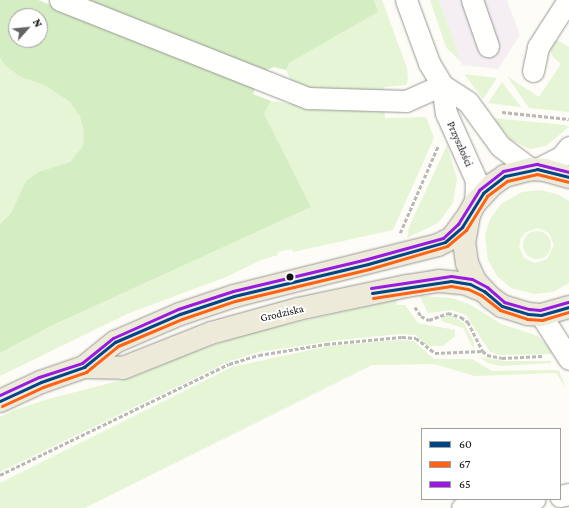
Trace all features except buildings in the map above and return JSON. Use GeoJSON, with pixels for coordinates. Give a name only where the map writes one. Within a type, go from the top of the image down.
{"type":"FeatureCollection","features":[{"type":"Feature","properties":{"kind":"main road"},"geometry":{"type":"LineString","coordinates":[[534,169],[569,177]]}},
{"type":"Feature","properties":{"kind":"main road","name":"Grodziska"},"geometry":{"type":"LineString","coordinates":[[0,401],[46,380],[84,367],[115,342],[180,314],[234,296],[438,245],[452,238],[472,209],[499,180],[534,169]]}},
{"type":"Feature","properties":{"kind":"main road"},"geometry":{"type":"LineString","coordinates":[[472,209],[464,242],[465,255],[475,281],[484,291],[502,306],[515,311],[541,315],[569,307]]}},
{"type":"Feature","properties":{"kind":"main road","name":"Grodziska"},"geometry":{"type":"LineString","coordinates":[[84,367],[123,368],[211,333],[255,319],[407,286],[451,281],[470,284],[484,291]]}},
{"type":"Feature","properties":{"kind":"street"},"geometry":{"type":"LineString","coordinates":[[60,0],[308,98],[406,101],[442,85]]}},
{"type":"Feature","properties":{"kind":"street","name":"Przyszłości"},"geometry":{"type":"LineString","coordinates":[[406,0],[429,63],[442,85],[446,112],[476,180],[472,209]]}},
{"type":"Feature","properties":{"kind":"street"},"geometry":{"type":"LineString","coordinates":[[472,0],[488,46]]}},
{"type":"Feature","properties":{"kind":"street"},"geometry":{"type":"LineString","coordinates":[[534,71],[538,47],[568,0]]}},
{"type":"Feature","properties":{"kind":"street","name":"Przyszłości"},"geometry":{"type":"LineString","coordinates":[[442,85],[468,102],[500,146],[534,169]]}},
{"type":"Feature","properties":{"kind":"street"},"geometry":{"type":"LineString","coordinates":[[534,169],[560,157],[569,147]]}},
{"type":"Feature","properties":{"kind":"street"},"geometry":{"type":"LineString","coordinates":[[541,315],[569,359]]}},
{"type":"Feature","properties":{"kind":"street"},"geometry":{"type":"LineString","coordinates":[[462,508],[509,505],[530,500]]}},
{"type":"Feature","properties":{"kind":"path"},"geometry":{"type":"LineString","coordinates":[[500,112],[569,119]]}},
{"type":"Feature","properties":{"kind":"path"},"geometry":{"type":"LineString","coordinates":[[398,237],[441,139]]}},
{"type":"Feature","properties":{"kind":"path"},"geometry":{"type":"LineString","coordinates":[[412,302],[421,316],[433,320],[440,314],[448,313],[461,317],[472,329],[483,351]]}},
{"type":"Feature","properties":{"kind":"path"},"geometry":{"type":"LineString","coordinates":[[0,475],[229,364],[259,355],[326,344],[402,337],[416,338],[435,353],[471,353],[483,351],[498,358],[546,356]]}},
{"type":"Feature","properties":{"kind":"shaded area"},"geometry":{"type":"Polygon","coordinates":[[[439,0],[507,0],[520,35],[498,69],[462,65],[439,0]]]}},
{"type":"Feature","properties":{"kind":"green space"},"geometry":{"type":"Polygon","coordinates":[[[0,0],[38,0],[256,86],[253,94],[271,101],[264,114],[311,207],[51,326],[0,353],[0,224],[11,213],[26,181],[39,172],[70,162],[83,146],[84,132],[80,117],[70,102],[46,86],[19,76],[3,63],[0,57],[0,0]]]}},
{"type":"Feature","properties":{"kind":"green space"},"geometry":{"type":"Polygon","coordinates":[[[84,0],[374,0],[378,12],[289,63],[286,70],[274,67],[262,72],[84,0]]]}},
{"type":"Feature","properties":{"kind":"green space"},"geometry":{"type":"Polygon","coordinates":[[[374,0],[382,0],[407,68],[408,80],[406,85],[384,87],[384,95],[344,93],[293,85],[286,70],[289,63],[378,12],[374,0]]]}},
{"type":"Feature","properties":{"kind":"green space"},"geometry":{"type":"Polygon","coordinates":[[[430,0],[439,0],[461,62],[446,47],[430,0]]]}},
{"type":"Feature","properties":{"kind":"green space"},"geometry":{"type":"Polygon","coordinates":[[[557,40],[569,47],[569,112],[529,108],[507,76],[539,97],[561,64],[553,57],[550,50],[551,43],[557,40]]]}},
{"type":"Feature","properties":{"kind":"green space"},"geometry":{"type":"Polygon","coordinates":[[[0,57],[3,63],[29,80],[46,86],[70,102],[80,117],[84,132],[83,146],[70,162],[49,169],[26,181],[11,213],[0,224],[0,57]]]}},
{"type":"Feature","properties":{"kind":"green space"},"geometry":{"type":"Polygon","coordinates":[[[464,74],[497,78],[483,99],[464,74]]]}},
{"type":"Feature","properties":{"kind":"green space"},"geometry":{"type":"Polygon","coordinates":[[[502,82],[521,107],[488,103],[502,82]]]}},
{"type":"Feature","properties":{"kind":"green space"},"geometry":{"type":"Polygon","coordinates":[[[271,101],[314,107],[384,108],[385,118],[426,117],[434,138],[393,230],[293,252],[292,249],[277,252],[278,255],[261,260],[226,277],[127,314],[0,376],[0,353],[51,326],[311,207],[264,114],[271,101]]]}},
{"type":"Feature","properties":{"kind":"green space"},"geometry":{"type":"Polygon","coordinates":[[[493,118],[565,125],[569,127],[546,146],[530,149],[511,140],[493,118]]]}},
{"type":"Feature","properties":{"kind":"green space"},"geometry":{"type":"Polygon","coordinates":[[[447,145],[457,179],[453,203],[438,223],[407,238],[409,227],[447,145]]]}},
{"type":"Feature","properties":{"kind":"green space"},"geometry":{"type":"Polygon","coordinates":[[[540,190],[557,194],[569,201],[569,283],[553,292],[534,294],[511,288],[497,276],[488,260],[485,236],[490,219],[501,204],[522,192],[540,190]],[[538,228],[526,232],[521,238],[519,246],[524,258],[535,263],[547,259],[554,245],[549,233],[538,228]]]}},
{"type":"Feature","properties":{"kind":"green space"},"geometry":{"type":"Polygon","coordinates":[[[537,231],[547,235],[551,245],[547,255],[537,259],[527,255],[523,245],[527,235],[537,231]]]}},
{"type":"Feature","properties":{"kind":"green space"},"geometry":{"type":"Polygon","coordinates":[[[420,296],[452,298],[471,305],[501,324],[538,336],[556,354],[500,355],[490,352],[466,315],[451,310],[428,313],[420,296]]]}},
{"type":"Feature","properties":{"kind":"green space"},"geometry":{"type":"Polygon","coordinates":[[[396,300],[397,305],[405,305],[418,323],[455,330],[455,336],[443,346],[427,346],[416,335],[400,334],[339,340],[259,352],[230,361],[0,472],[0,417],[12,411],[48,399],[130,378],[193,352],[254,332],[396,300]]]}},
{"type":"Feature","properties":{"kind":"green space"},"geometry":{"type":"Polygon","coordinates":[[[442,316],[452,316],[464,323],[474,342],[474,350],[463,328],[441,321],[442,316]]]}},
{"type":"Feature","properties":{"kind":"green space"},"geometry":{"type":"Polygon","coordinates":[[[398,340],[414,341],[434,359],[472,359],[492,371],[559,371],[566,388],[556,373],[475,376],[434,364],[372,365],[85,508],[0,508],[0,483],[232,367],[329,346],[398,340]]]}},
{"type":"Feature","properties":{"kind":"green space"},"geometry":{"type":"Polygon","coordinates":[[[479,357],[504,361],[551,361],[551,363],[501,366],[488,363],[479,357]]]}},
{"type":"Feature","properties":{"kind":"transit line","name":"65"},"geometry":{"type":"LineString","coordinates":[[0,395],[39,377],[82,363],[113,338],[178,309],[233,291],[367,259],[443,238],[458,224],[479,190],[503,171],[537,164],[569,172]]}},
{"type":"Feature","properties":{"kind":"transit line","name":"60"},"geometry":{"type":"LineString","coordinates":[[0,401],[41,382],[84,367],[115,342],[180,314],[234,296],[368,264],[445,242],[462,227],[483,193],[505,176],[537,169],[569,177]]}},
{"type":"Feature","properties":{"kind":"transit line","name":"67"},"geometry":{"type":"LineString","coordinates":[[2,406],[43,387],[86,372],[118,346],[182,319],[235,301],[369,269],[447,246],[466,230],[487,196],[507,181],[537,174],[568,182]]}},
{"type":"Feature","properties":{"kind":"transit line","name":"65"},"geometry":{"type":"LineString","coordinates":[[371,288],[451,276],[472,279],[487,287],[504,302],[529,309],[540,310],[568,302]]}},
{"type":"Feature","properties":{"kind":"transit line","name":"60"},"geometry":{"type":"LineString","coordinates":[[372,293],[451,281],[470,284],[484,291],[502,306],[528,314],[541,315],[569,307]]}},
{"type":"Feature","properties":{"kind":"transit line","name":"67"},"geometry":{"type":"LineString","coordinates":[[373,298],[451,286],[468,289],[481,295],[500,310],[527,319],[542,320],[569,312]]}}]}
